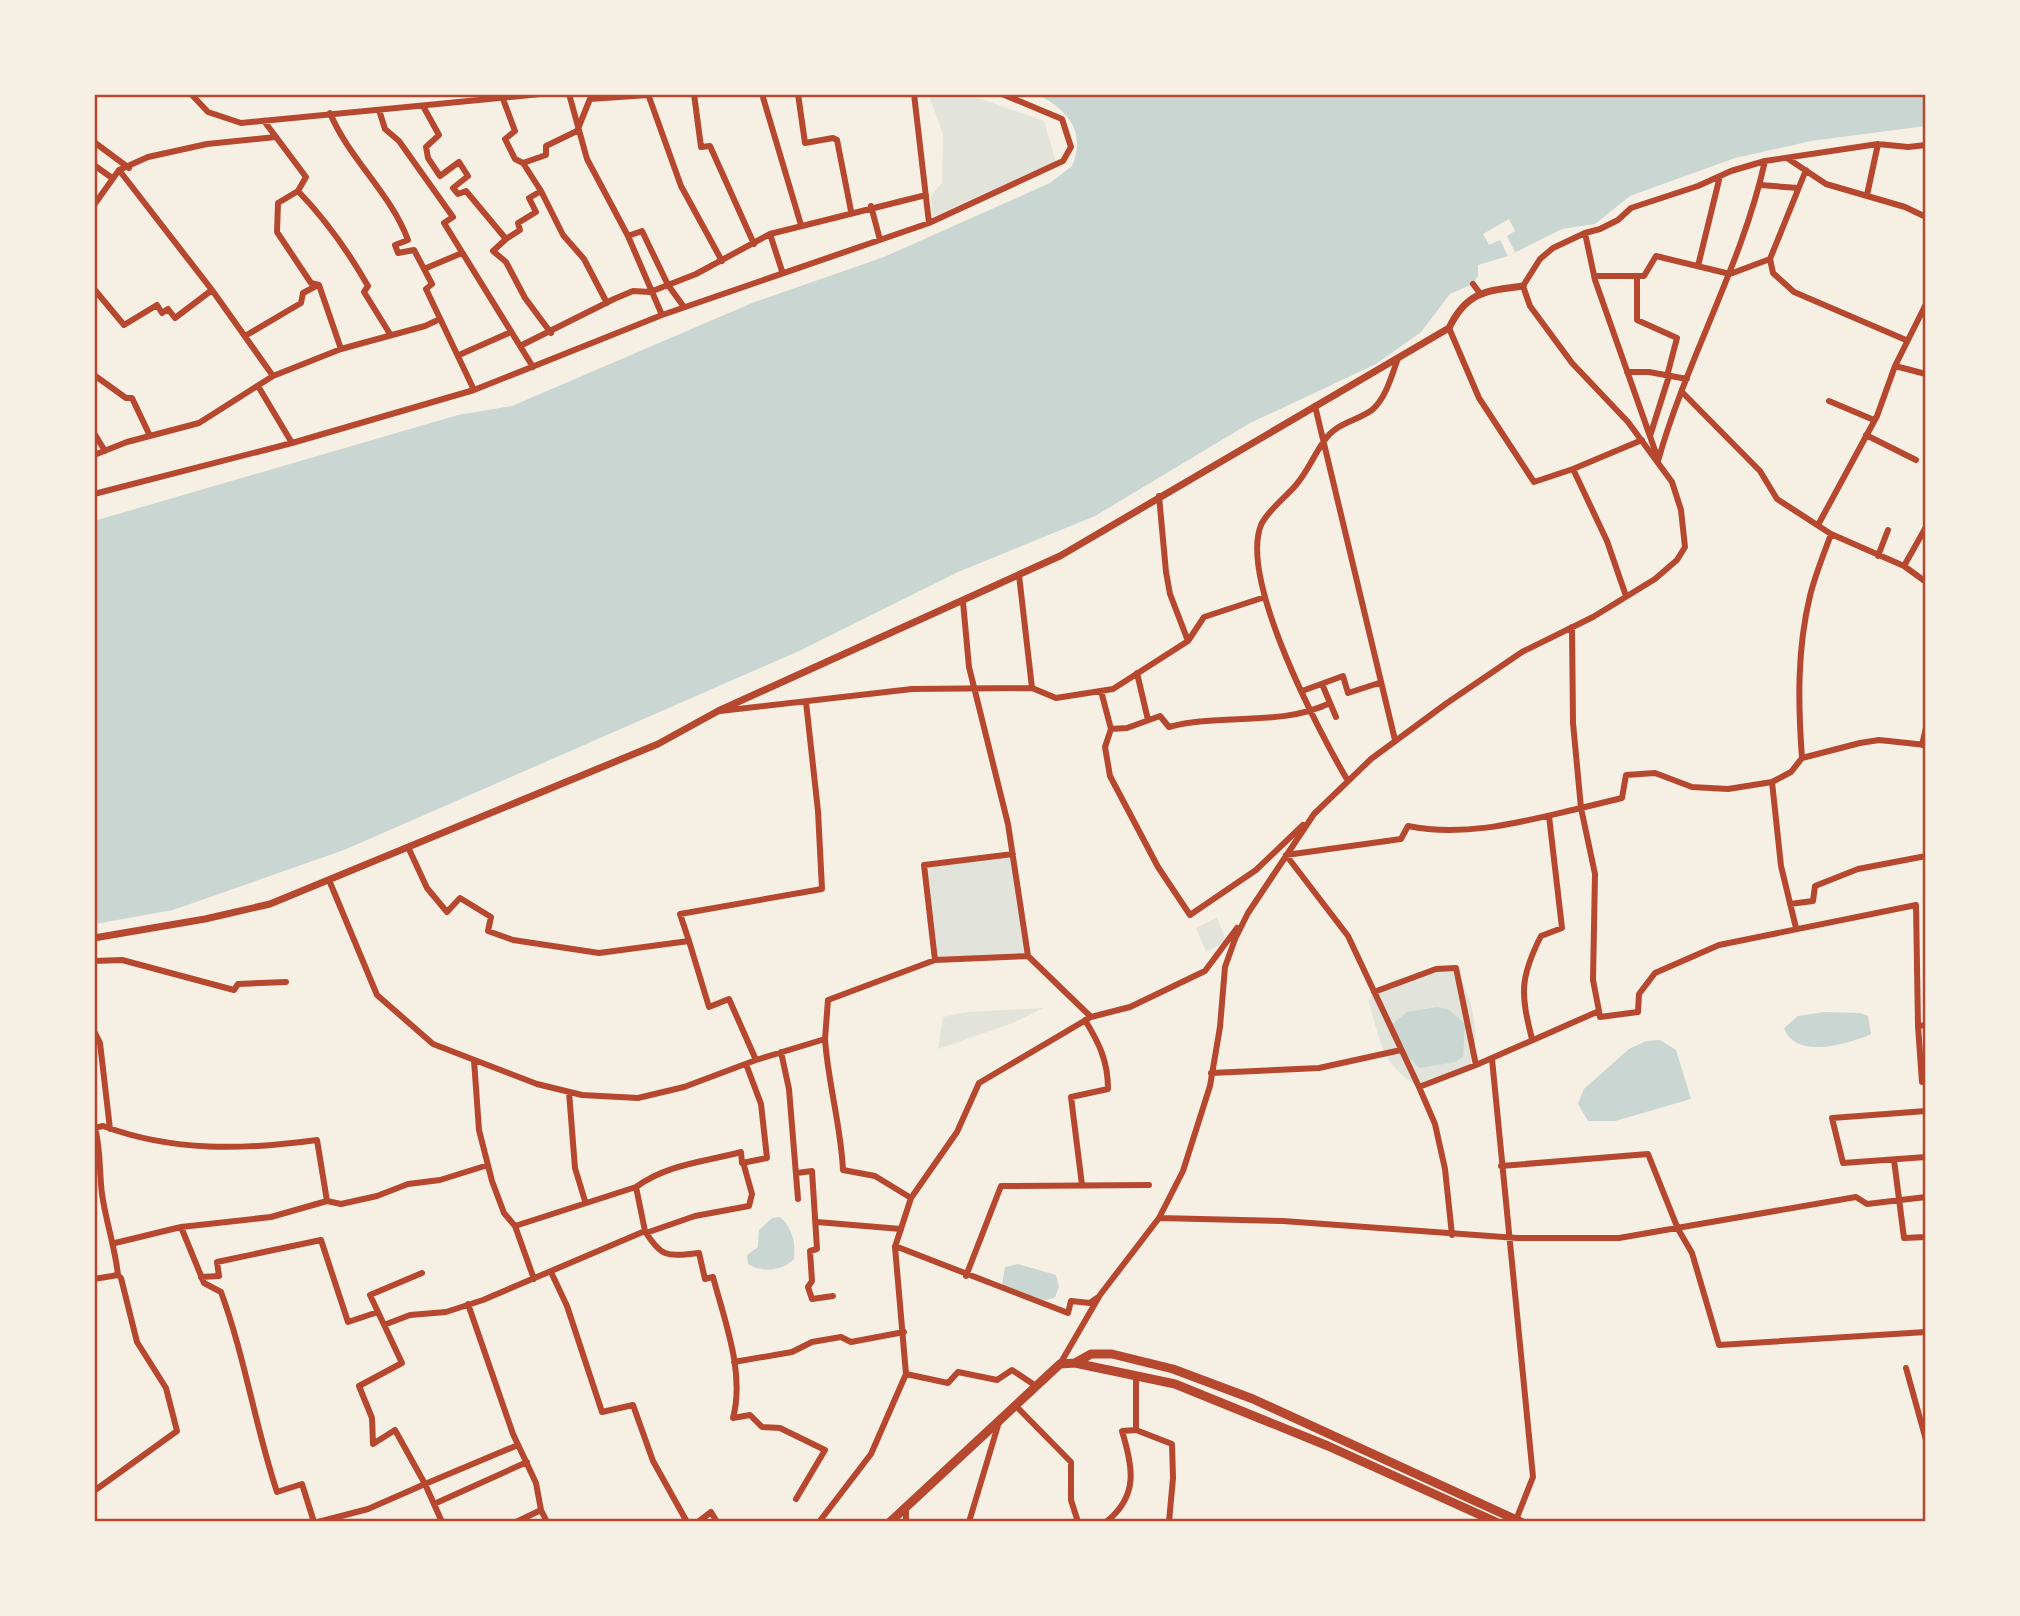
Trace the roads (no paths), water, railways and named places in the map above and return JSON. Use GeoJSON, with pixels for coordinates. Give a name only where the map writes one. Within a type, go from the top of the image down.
{"type":"FeatureCollection","features":[{"type":"Feature","properties":{"kind":"main road"},"geometry":{"type":"LineString","coordinates":[[1075,1363],[1091,1354],[1112,1354],[1172,1369],[1253,1399],[1457,1499],[1496,1521]]}},
{"type":"Feature","properties":{"kind":"main road"},"geometry":{"type":"LineString","coordinates":[[890,1521],[1060,1364],[1075,1363],[1175,1384],[1457,1499],[1519,1521]]}},
{"type":"Feature","properties":{"kind":"street"},"geometry":{"type":"LineString","coordinates":[[191,94],[208,112],[241,123],[541,94]]}},
{"type":"Feature","properties":{"kind":"street"},"geometry":{"type":"LineString","coordinates":[[569,94],[577,131],[587,159],[628,236],[662,315]]}},
{"type":"Feature","properties":{"kind":"street"},"geometry":{"type":"LineString","coordinates":[[694,94],[701,147],[710,146],[754,244]]}},
{"type":"Feature","properties":{"kind":"street"},"geometry":{"type":"LineString","coordinates":[[762,94],[801,225]]}},
{"type":"Feature","properties":{"kind":"street"},"geometry":{"type":"LineString","coordinates":[[798,94],[805,143],[833,138],[837,140],[850,211]]}},
{"type":"Feature","properties":{"kind":"street"},"geometry":{"type":"LineString","coordinates":[[914,94],[929,223]]}},
{"type":"Feature","properties":{"kind":"street"},"geometry":{"type":"LineString","coordinates":[[94,494],[292,443],[474,390],[662,315],[782,271],[929,223],[1063,161],[1071,147],[1062,119],[1002,94]]}},
{"type":"Feature","properties":{"kind":"street"},"geometry":{"type":"LineString","coordinates":[[523,163],[546,155],[546,146],[577,131],[590,99],[648,95],[681,186],[722,261]]}},
{"type":"Feature","properties":{"kind":"street"},"geometry":{"type":"LineString","coordinates":[[503,99],[515,131],[505,139],[515,159],[523,163],[541,191],[563,235],[584,259],[607,303]]}},
{"type":"Feature","properties":{"kind":"street"},"geometry":{"type":"LineString","coordinates":[[423,106],[439,135],[426,147],[428,158],[440,176],[459,162],[468,176],[453,188],[458,194],[466,191],[506,239]]}},
{"type":"Feature","properties":{"kind":"street"},"geometry":{"type":"LineString","coordinates":[[379,110],[385,129],[399,141],[453,216],[444,223],[533,367]]}},
{"type":"Feature","properties":{"kind":"street"},"geometry":{"type":"LineString","coordinates":[[330,113],[339,135],[377,184],[408,239],[395,245],[398,253],[413,249],[432,284],[425,289],[474,390]]}},
{"type":"Feature","properties":{"kind":"street"},"geometry":{"type":"LineString","coordinates":[[264,121],[306,177],[298,191],[278,203],[277,232],[311,283],[319,285]]}},
{"type":"Feature","properties":{"kind":"street"},"geometry":{"type":"LineString","coordinates":[[94,205],[119,170],[129,168],[148,157],[207,144],[276,137]]}},
{"type":"Feature","properties":{"kind":"street"},"geometry":{"type":"LineString","coordinates":[[94,142],[129,168]]}},
{"type":"Feature","properties":{"kind":"street"},"geometry":{"type":"LineString","coordinates":[[1523,286],[1540,259],[1553,248],[1600,229],[1618,220],[1631,208],[1651,200],[1765,161],[1878,144],[1908,147],[1926,145]]}},
{"type":"Feature","properties":{"kind":"street"},"geometry":{"type":"LineString","coordinates":[[1867,195],[1878,144]]}},
{"type":"Feature","properties":{"kind":"street"},"geometry":{"type":"LineString","coordinates":[[1787,158],[1826,184],[1926,216]]}},
{"type":"Feature","properties":{"kind":"street"},"geometry":{"type":"LineString","coordinates":[[1658,461],[1687,379],[1730,274],[1760,185],[1765,161]]}},
{"type":"Feature","properties":{"kind":"street"},"geometry":{"type":"LineString","coordinates":[[94,165],[112,178]]}},
{"type":"Feature","properties":{"kind":"street"},"geometry":{"type":"LineString","coordinates":[[119,170],[212,290],[273,376]]}},
{"type":"Feature","properties":{"kind":"street"},"geometry":{"type":"LineString","coordinates":[[1806,170],[1770,259],[1773,273],[1794,292],[1906,340]]}},
{"type":"Feature","properties":{"kind":"street"},"geometry":{"type":"LineString","coordinates":[[1698,266],[1720,176]]}},
{"type":"Feature","properties":{"kind":"street"},"geometry":{"type":"LineString","coordinates":[[1760,185],[1798,188]]}},
{"type":"Feature","properties":{"kind":"street"},"geometry":{"type":"LineString","coordinates":[[298,191],[325,220],[353,258],[368,286],[364,292],[390,334]]}},
{"type":"Feature","properties":{"kind":"street"},"geometry":{"type":"LineString","coordinates":[[541,191],[529,199],[536,212],[518,223],[520,230],[493,250],[506,261],[525,298],[551,332]]}},
{"type":"Feature","properties":{"kind":"street"},"geometry":{"type":"LineString","coordinates":[[520,346],[634,291],[650,292],[722,261],[770,234],[850,211],[926,195]]}},
{"type":"Feature","properties":{"kind":"street"},"geometry":{"type":"LineString","coordinates":[[872,206],[880,240]]}},
{"type":"Feature","properties":{"kind":"street"},"geometry":{"type":"LineString","coordinates":[[628,236],[642,231],[668,285],[684,307]]}},
{"type":"Feature","properties":{"kind":"street"},"geometry":{"type":"LineString","coordinates":[[1585,233],[1594,276],[1658,461]]}},
{"type":"Feature","properties":{"kind":"street"},"geometry":{"type":"LineString","coordinates":[[770,234],[782,271]]}},
{"type":"Feature","properties":{"kind":"street"},"geometry":{"type":"LineString","coordinates":[[424,269],[462,253]]}},
{"type":"Feature","properties":{"kind":"street"},"geometry":{"type":"LineString","coordinates":[[1594,276],[1644,276],[1656,256],[1730,274],[1770,259]]}},
{"type":"Feature","properties":{"kind":"street"},"geometry":{"type":"LineString","coordinates":[[1637,276],[1637,320],[1676,338],[1650,436]]}},
{"type":"Feature","properties":{"kind":"street"},"geometry":{"type":"LineString","coordinates":[[1473,284],[1479,292]]}},
{"type":"Feature","properties":{"kind":"street"},"geometry":{"type":"LineString","coordinates":[[245,336],[302,303],[303,293],[319,285]]}},
{"type":"Feature","properties":{"kind":"street"},"geometry":{"type":"LineString","coordinates":[[319,285],[341,349]]}},
{"type":"Feature","properties":{"kind":"street"},"geometry":{"type":"LineString","coordinates":[[94,937],[205,919],[270,904],[658,744],[718,711],[1060,556],[1449,328],[1457,312],[1479,292],[1523,286]]}},
{"type":"Feature","properties":{"kind":"street"},"geometry":{"type":"LineString","coordinates":[[1101,691],[1111,729],[1105,747],[1110,776],[1158,867],[1190,915],[1256,870],[1348,781],[1395,740],[1522,652],[1572,627],[1655,579],[1676,560],[1685,547],[1681,510],[1672,482],[1642,440],[1572,363],[1530,306],[1523,286]]}},
{"type":"Feature","properties":{"kind":"street"},"geometry":{"type":"LineString","coordinates":[[94,289],[124,325],[157,305],[162,313],[168,309],[175,318],[212,290]]}},
{"type":"Feature","properties":{"kind":"street"},"geometry":{"type":"LineString","coordinates":[[1818,525],[1874,420],[1906,340],[1926,304]]}},
{"type":"Feature","properties":{"kind":"street"},"geometry":{"type":"LineString","coordinates":[[94,456],[150,436],[199,423],[273,376],[341,349],[425,326],[440,318]]}},
{"type":"Feature","properties":{"kind":"street"},"geometry":{"type":"LineString","coordinates":[[1449,328],[1479,398],[1535,482],[1642,440]]}},
{"type":"Feature","properties":{"kind":"street"},"geometry":{"type":"LineString","coordinates":[[459,355],[511,332]]}},
{"type":"Feature","properties":{"kind":"street"},"geometry":{"type":"LineString","coordinates":[[1348,781],[1320,734],[1280,643],[1265,597],[1257,557],[1261,524],[1314,462],[1323,442],[1337,425],[1373,409],[1382,398],[1398,358]]}},
{"type":"Feature","properties":{"kind":"street"},"geometry":{"type":"LineString","coordinates":[[1895,366],[1926,374]]}},
{"type":"Feature","properties":{"kind":"street"},"geometry":{"type":"LineString","coordinates":[[1627,372],[1687,379]]}},
{"type":"Feature","properties":{"kind":"street"},"geometry":{"type":"LineString","coordinates":[[94,375],[126,398],[132,398],[150,436]]}},
{"type":"Feature","properties":{"kind":"street"},"geometry":{"type":"LineString","coordinates":[[258,386],[292,443]]}},
{"type":"Feature","properties":{"kind":"street"},"geometry":{"type":"LineString","coordinates":[[1682,392],[1760,471],[1777,499],[1831,534],[1904,566],[1926,582]]}},
{"type":"Feature","properties":{"kind":"street"},"geometry":{"type":"LineString","coordinates":[[1829,401],[1874,420]]}},
{"type":"Feature","properties":{"kind":"street"},"geometry":{"type":"LineString","coordinates":[[1315,406],[1374,644],[1379,683],[1395,740]]}},
{"type":"Feature","properties":{"kind":"street"},"geometry":{"type":"LineString","coordinates":[[94,433],[105,451]]}},
{"type":"Feature","properties":{"kind":"street"},"geometry":{"type":"LineString","coordinates":[[1866,435],[1916,460]]}},
{"type":"Feature","properties":{"kind":"street"},"geometry":{"type":"LineString","coordinates":[[1573,469],[1607,541],[1626,596]]}},
{"type":"Feature","properties":{"kind":"street"},"geometry":{"type":"LineString","coordinates":[[1160,496],[1168,583],[1188,641]]}},
{"type":"Feature","properties":{"kind":"street"},"geometry":{"type":"LineString","coordinates":[[1904,566],[1926,527]]}},
{"type":"Feature","properties":{"kind":"street"},"geometry":{"type":"LineString","coordinates":[[1878,556],[1888,530]]}},
{"type":"Feature","properties":{"kind":"street"},"geometry":{"type":"LineString","coordinates":[[1802,758],[1798,705],[1801,638],[1810,594],[1831,534]]}},
{"type":"Feature","properties":{"kind":"street"},"geometry":{"type":"LineString","coordinates":[[1019,575],[1032,688]]}},
{"type":"Feature","properties":{"kind":"street"},"geometry":{"type":"LineString","coordinates":[[718,711],[912,689],[975,691],[1032,688],[1056,698],[1101,691],[1113,688],[1188,641],[1204,617],[1265,597]]}},
{"type":"Feature","properties":{"kind":"street"},"geometry":{"type":"LineString","coordinates":[[963,602],[969,667],[1013,854],[1028,956],[1088,1018],[1108,1069],[1108,1089],[1071,1097],[1082,1185]]}},
{"type":"Feature","properties":{"kind":"street"},"geometry":{"type":"LineString","coordinates":[[1572,627],[1573,723],[1581,808],[1595,874],[1593,980],[1600,1017],[1638,1012],[1639,994],[1656,973],[1718,945],[1916,905],[1922,1082],[1926,1082]]}},
{"type":"Feature","properties":{"kind":"street"},"geometry":{"type":"LineString","coordinates":[[1137,673],[1148,720]]}},
{"type":"Feature","properties":{"kind":"street"},"geometry":{"type":"LineString","coordinates":[[1302,691],[1343,676],[1348,694],[1379,683]]}},
{"type":"Feature","properties":{"kind":"street"},"geometry":{"type":"LineString","coordinates":[[1322,684],[1336,717]]}},
{"type":"Feature","properties":{"kind":"street"},"geometry":{"type":"LineString","coordinates":[[756,1060],[729,999],[709,1007],[680,914],[821,889],[818,811],[806,702]]}},
{"type":"Feature","properties":{"kind":"street"},"geometry":{"type":"LineString","coordinates":[[1111,729],[1160,716],[1169,727],[1195,720],[1224,721],[1312,712],[1330,703]]}},
{"type":"Feature","properties":{"kind":"street"},"geometry":{"type":"LineString","coordinates":[[1286,855],[1401,839],[1408,826],[1434,831],[1490,828],[1549,816],[1622,798],[1626,775],[1631,772],[1655,773],[1692,787],[1712,790],[1772,782],[1791,772],[1802,758],[1879,740],[1924,745],[1926,728]]}},
{"type":"Feature","properties":{"kind":"street"},"geometry":{"type":"LineString","coordinates":[[1772,782],[1781,866],[1796,928]]}},
{"type":"Feature","properties":{"kind":"street"},"geometry":{"type":"LineString","coordinates":[[818,1521],[871,1454],[906,1374],[895,1246],[911,1198],[957,1132],[979,1083],[1088,1018],[1130,1007],[1205,971],[1314,814]]}},
{"type":"Feature","properties":{"kind":"street"},"geometry":{"type":"LineString","coordinates":[[1532,1040],[1522,999],[1527,963],[1541,936],[1562,928],[1549,816]]}},
{"type":"Feature","properties":{"kind":"street"},"geometry":{"type":"LineString","coordinates":[[408,847],[427,888],[447,912],[460,898],[491,917],[488,931],[513,940],[598,953],[689,941]]}},
{"type":"Feature","properties":{"kind":"street"},"geometry":{"type":"LineString","coordinates":[[934,960],[924,864],[1013,854]]}},
{"type":"Feature","properties":{"kind":"street"},"geometry":{"type":"LineString","coordinates":[[1286,855],[1348,936],[1419,1087],[1435,1124],[1445,1170],[1452,1235]]}},
{"type":"Feature","properties":{"kind":"street"},"geometry":{"type":"LineString","coordinates":[[1790,905],[1813,901],[1815,886],[1858,869],[1926,856]]}},
{"type":"Feature","properties":{"kind":"street"},"geometry":{"type":"LineString","coordinates":[[329,880],[377,995],[433,1044],[537,1084],[569,1092],[638,1098],[684,1087],[756,1060],[825,1039]]}},
{"type":"Feature","properties":{"kind":"street"},"geometry":{"type":"LineString","coordinates":[[1060,1364],[1100,1295],[1159,1218],[1188,1160],[1200,1124],[1220,1027],[1225,967],[1248,912]]}},
{"type":"Feature","properties":{"kind":"street"},"geometry":{"type":"LineString","coordinates":[[911,1198],[875,1176],[843,1170],[842,1144],[827,1069],[825,1039],[828,1000],[934,960],[1028,956]]}},
{"type":"Feature","properties":{"kind":"street"},"geometry":{"type":"LineString","coordinates":[[94,961],[121,960],[234,990],[239,984],[286,982]]}},
{"type":"Feature","properties":{"kind":"street"},"geometry":{"type":"LineString","coordinates":[[1374,992],[1436,969],[1456,968],[1476,1065]]}},
{"type":"Feature","properties":{"kind":"street"},"geometry":{"type":"LineString","coordinates":[[1917,979],[1926,978]]}},
{"type":"Feature","properties":{"kind":"street"},"geometry":{"type":"LineString","coordinates":[[1419,1087],[1492,1059],[1576,1019],[1599,1011]]}},
{"type":"Feature","properties":{"kind":"street"},"geometry":{"type":"LineString","coordinates":[[94,1031],[100,1043],[110,1129]]}},
{"type":"Feature","properties":{"kind":"street"},"geometry":{"type":"LineString","coordinates":[[1210,1073],[1319,1068],[1401,1050]]}},
{"type":"Feature","properties":{"kind":"street"},"geometry":{"type":"LineString","coordinates":[[781,1052],[789,1089],[798,1199]]}},
{"type":"Feature","properties":{"kind":"street"},"geometry":{"type":"LineString","coordinates":[[1492,1059],[1533,1477],[1519,1521]]}},
{"type":"Feature","properties":{"kind":"street"},"geometry":{"type":"LineString","coordinates":[[474,1060],[475,1106],[488,1165],[504,1213],[515,1226],[534,1279]]}},
{"type":"Feature","properties":{"kind":"street"},"geometry":{"type":"LineString","coordinates":[[743,1162],[767,1158],[761,1104],[746,1064]]}},
{"type":"Feature","properties":{"kind":"street"},"geometry":{"type":"LineString","coordinates":[[569,1092],[575,1168],[585,1201]]}},
{"type":"Feature","properties":{"kind":"street"},"geometry":{"type":"LineString","coordinates":[[1926,1111],[1832,1118],[1843,1163],[1926,1157]]}},
{"type":"Feature","properties":{"kind":"street"},"geometry":{"type":"LineString","coordinates":[[94,1491],[177,1432],[166,1388],[146,1351],[137,1342],[118,1275],[115,1242],[108,1228],[95,1128],[110,1129],[155,1142],[185,1147],[270,1147],[317,1140],[327,1201]]}},
{"type":"Feature","properties":{"kind":"street"},"geometry":{"type":"LineString","coordinates":[[384,1325],[410,1315],[446,1312],[646,1232],[695,1216],[750,1206],[752,1194],[741,1152],[678,1165],[652,1176],[636,1187],[585,1201],[515,1226]]}},
{"type":"Feature","properties":{"kind":"street"},"geometry":{"type":"LineString","coordinates":[[1501,1166],[1648,1154],[1678,1229],[1692,1253],[1719,1345],[1926,1332]]}},
{"type":"Feature","properties":{"kind":"street"},"geometry":{"type":"LineString","coordinates":[[1894,1160],[1901,1198],[1904,1238],[1926,1237]]}},
{"type":"Feature","properties":{"kind":"street"},"geometry":{"type":"LineString","coordinates":[[115,1242],[181,1227],[271,1217],[327,1201],[341,1203],[377,1196],[408,1184],[440,1180],[488,1165]]}},
{"type":"Feature","properties":{"kind":"street"},"geometry":{"type":"LineString","coordinates":[[797,1173],[812,1171],[817,1222],[817,1249],[810,1251],[812,1281],[808,1287],[812,1300],[833,1296]]}},
{"type":"Feature","properties":{"kind":"street"},"geometry":{"type":"LineString","coordinates":[[966,1276],[1001,1186],[1149,1185]]}},
{"type":"Feature","properties":{"kind":"street"},"geometry":{"type":"LineString","coordinates":[[636,1187],[646,1232],[656,1250],[669,1256],[699,1253],[705,1279],[713,1277],[734,1362],[739,1396],[733,1418],[750,1415],[762,1426],[780,1428],[825,1450],[796,1499]]}},
{"type":"Feature","properties":{"kind":"street"},"geometry":{"type":"LineString","coordinates":[[1159,1218],[1283,1222],[1508,1238],[1619,1238],[1856,1197],[1867,1204],[1926,1197]]}},
{"type":"Feature","properties":{"kind":"street"},"geometry":{"type":"LineString","coordinates":[[817,1222],[901,1229]]}},
{"type":"Feature","properties":{"kind":"street"},"geometry":{"type":"LineString","coordinates":[[181,1227],[204,1283],[221,1292],[235,1329],[259,1437],[277,1492],[302,1484],[316,1521],[368,1508],[519,1445]]}},
{"type":"Feature","properties":{"kind":"street"},"geometry":{"type":"LineString","coordinates":[[201,1277],[219,1276],[217,1262],[321,1240],[348,1322],[378,1312]]}},
{"type":"Feature","properties":{"kind":"street"},"geometry":{"type":"LineString","coordinates":[[895,1246],[966,1276],[1068,1313],[1071,1301],[1090,1303],[1100,1295]]}},
{"type":"Feature","properties":{"kind":"street"},"geometry":{"type":"LineString","coordinates":[[551,1272],[567,1306],[602,1412],[633,1405],[653,1461],[687,1521]]}},
{"type":"Feature","properties":{"kind":"street"},"geometry":{"type":"LineString","coordinates":[[422,1273],[370,1295],[402,1363],[359,1386],[372,1418],[373,1444],[395,1430],[442,1521]]}},
{"type":"Feature","properties":{"kind":"street"},"geometry":{"type":"LineString","coordinates":[[94,1279],[118,1275]]}},
{"type":"Feature","properties":{"kind":"street"},"geometry":{"type":"LineString","coordinates":[[468,1304],[519,1445],[536,1483],[541,1510],[547,1521]]}},
{"type":"Feature","properties":{"kind":"street"},"geometry":{"type":"LineString","coordinates":[[734,1362],[792,1352],[812,1342],[841,1337],[851,1342],[904,1332]]}},
{"type":"Feature","properties":{"kind":"street"},"geometry":{"type":"LineString","coordinates":[[1906,1368],[1926,1440]]}},
{"type":"Feature","properties":{"kind":"street"},"geometry":{"type":"LineString","coordinates":[[906,1374],[948,1383],[958,1372],[997,1380],[1012,1370],[1035,1386]]}},
{"type":"Feature","properties":{"kind":"street"},"geometry":{"type":"LineString","coordinates":[[1136,1376],[1136,1430]]}},
{"type":"Feature","properties":{"kind":"street"},"geometry":{"type":"LineString","coordinates":[[1016,1406],[1070,1462],[1071,1500],[1078,1521]]}},
{"type":"Feature","properties":{"kind":"street"},"geometry":{"type":"LineString","coordinates":[[969,1521],[999,1422]]}},
{"type":"Feature","properties":{"kind":"street"},"geometry":{"type":"LineString","coordinates":[[1106,1521],[1128,1497],[1131,1462],[1122,1431],[1136,1430],[1172,1444],[1173,1478],[1169,1521]]}},
{"type":"Feature","properties":{"kind":"street"},"geometry":{"type":"LineString","coordinates":[[434,1504],[527,1462]]}},
{"type":"Feature","properties":{"kind":"street"},"geometry":{"type":"LineString","coordinates":[[906,1506],[906,1521]]}},
{"type":"Feature","properties":{"kind":"street"},"geometry":{"type":"LineString","coordinates":[[516,1521],[541,1510]]}},
{"type":"Feature","properties":{"kind":"street"},"geometry":{"type":"LineString","coordinates":[[698,1521],[711,1512],[717,1521]]}},
{"type":"Feature","properties":{"kind":"street"},"geometry":{"type":"LineString","coordinates":[[246,1521],[257,1521]]}}]}
